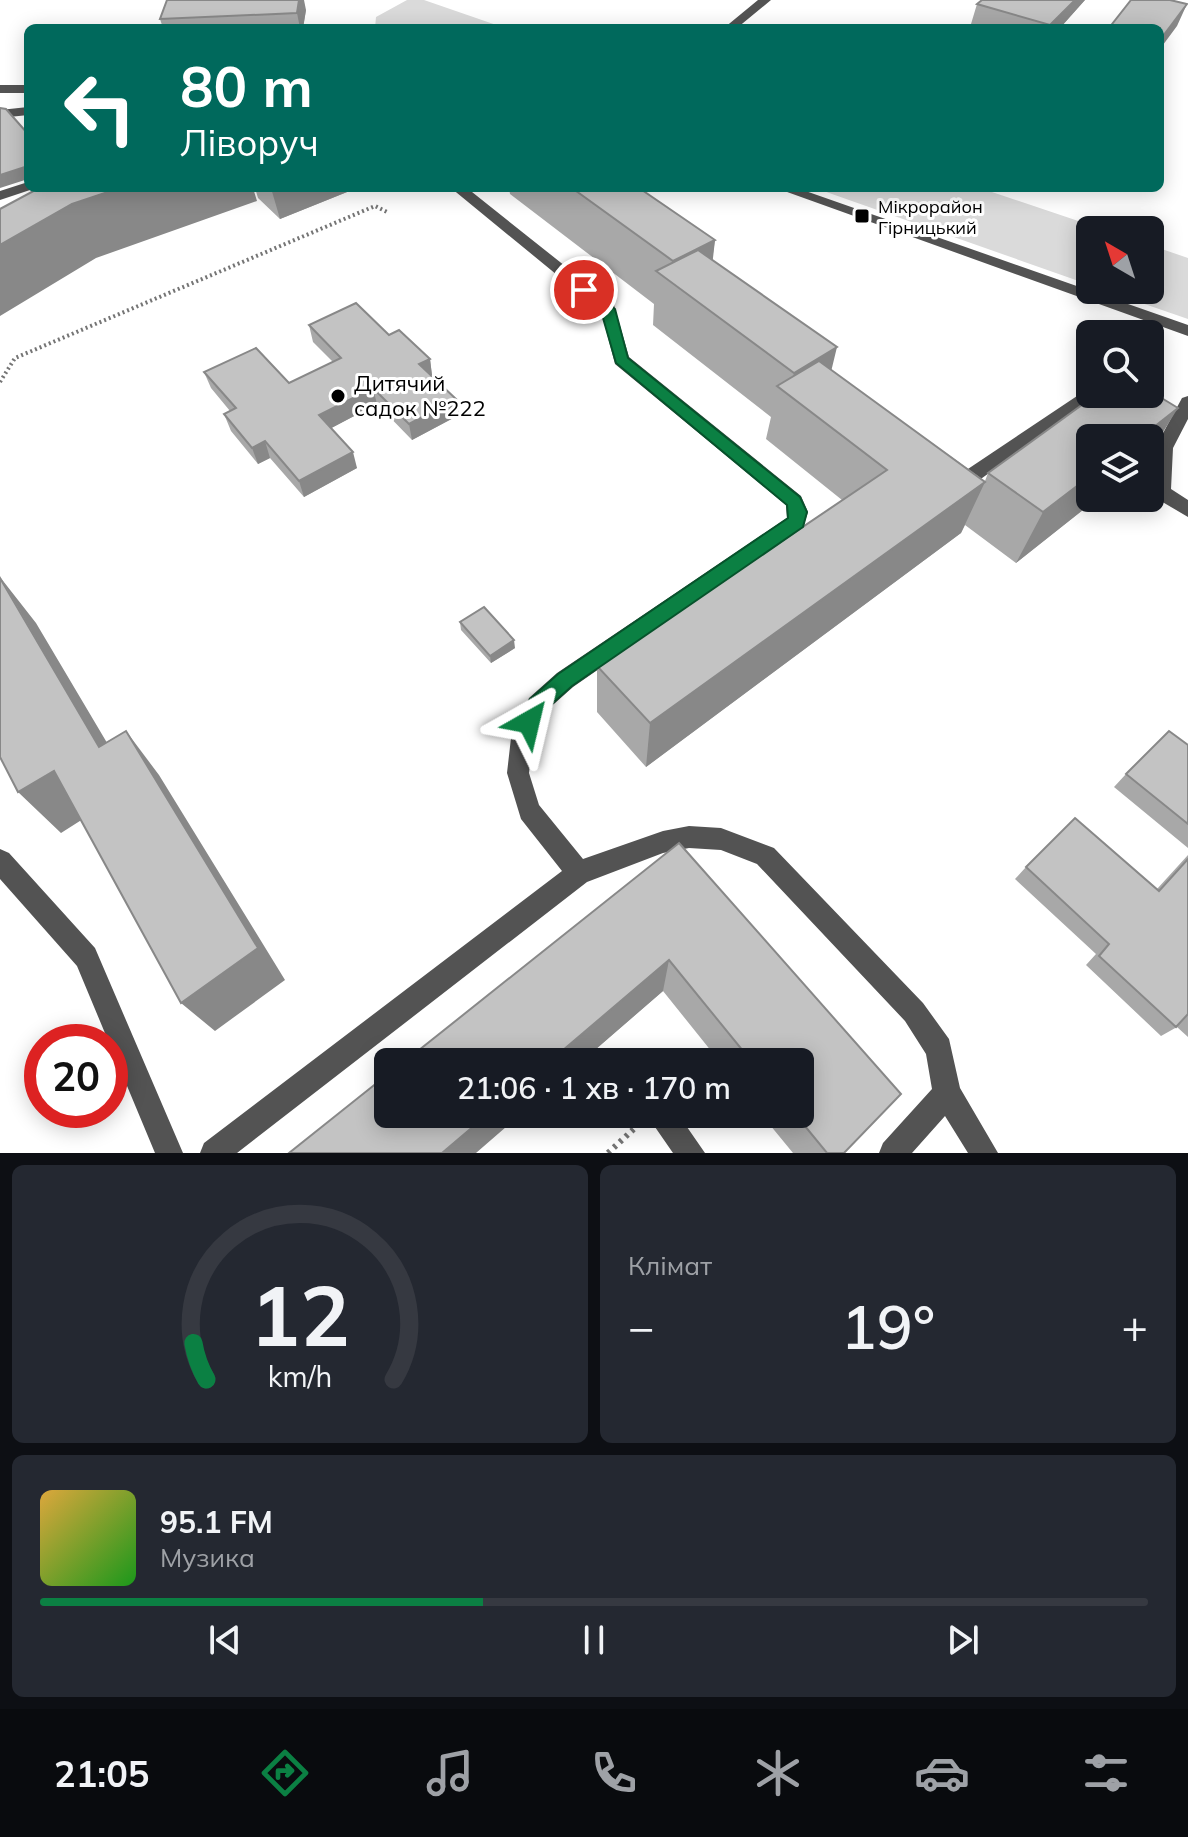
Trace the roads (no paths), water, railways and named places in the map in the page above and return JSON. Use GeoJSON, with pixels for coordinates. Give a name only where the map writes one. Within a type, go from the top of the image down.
{"type":"FeatureCollection","features":[{"type":"Feature","properties":{"kind":"street"},"geometry":{"type":"LineString","coordinates":[[735,24],[765,0]]}},
{"type":"Feature","properties":{"kind":"street"},"geometry":{"type":"LineString","coordinates":[[0,89],[24,89]]}},
{"type":"Feature","properties":{"kind":"street"},"geometry":{"type":"LineString","coordinates":[[0,114],[24,111]]}},
{"type":"Feature","properties":{"kind":"street"},"geometry":{"type":"LineString","coordinates":[[0,196],[24,187]]}},
{"type":"Feature","properties":{"kind":"street"},"geometry":{"type":"LineString","coordinates":[[463,192],[608,309],[621,360],[794,501],[798,512],[796,522],[565,680],[537,705],[522,738],[518,773],[529,811],[579,873]]}},
{"type":"Feature","properties":{"kind":"street"},"geometry":{"type":"LineString","coordinates":[[794,192],[1188,331]]}},
{"type":"Feature","properties":{"kind":"street"},"geometry":{"type":"LineString","coordinates":[[953,489],[1077,402],[1119,424]]}},
{"type":"Feature","properties":{"kind":"street"},"geometry":{"type":"LineString","coordinates":[[1164,429],[1188,402]]}},
{"type":"Feature","properties":{"kind":"street"},"geometry":{"type":"LineString","coordinates":[[1164,494],[1188,510]]}},
{"type":"Feature","properties":{"kind":"street"},"geometry":{"type":"LineString","coordinates":[[214,1153],[579,873],[663,842],[689,837],[721,839],[765,856],[914,1012],[939,1049],[947,1093],[984,1153]]}},
{"type":"Feature","properties":{"kind":"street"},"geometry":{"type":"LineString","coordinates":[[0,861],[86,957],[169,1153]]}},
{"type":"Feature","properties":{"kind":"street"},"geometry":{"type":"LineString","coordinates":[[893,1153],[947,1093]]}},
{"type":"Feature","properties":{"kind":"street"},"geometry":{"type":"LineString","coordinates":[[661,1128],[691,1153]]}},
{"type":"Feature","properties":{"kind":"place","name":"Мiкрорайон Гiрницький"},"geometry":{"type":"Point","coordinates":[862,216]}},
{"type":"Feature","properties":{"kind":"place","name":"Дитячий садок №222"},"geometry":{"type":"Point","coordinates":[338,396]}}]}
